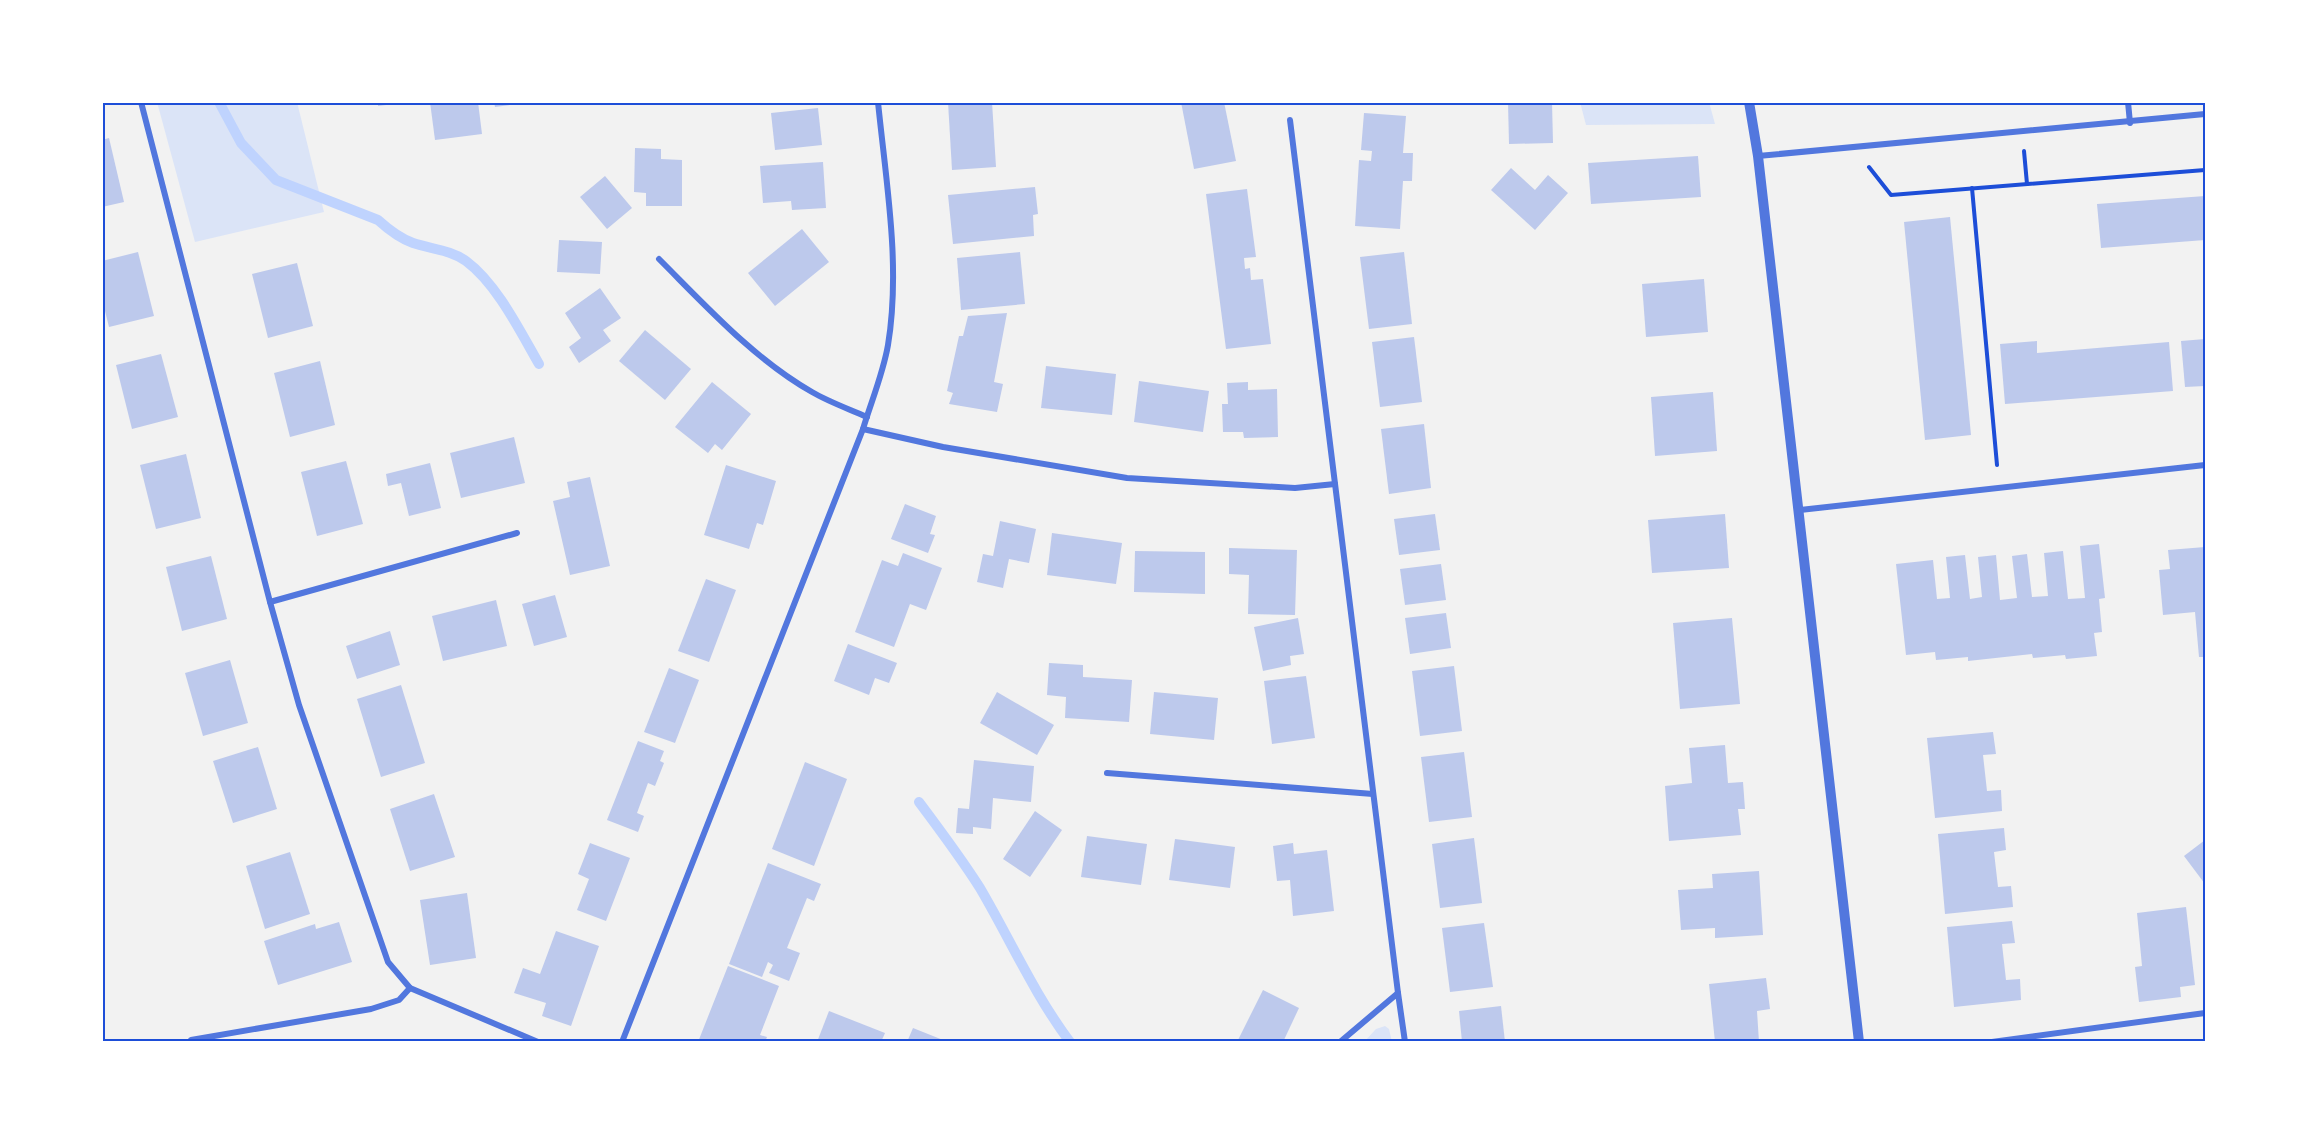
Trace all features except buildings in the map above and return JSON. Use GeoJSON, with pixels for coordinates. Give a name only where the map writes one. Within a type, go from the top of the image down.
{"type":"FeatureCollection","features":[{"type":"Feature","properties":{"kind":"street"},"geometry":{"type":"LineString","coordinates":[[141,102],[270,602],[299,705],[388,962],[410,988],[538,1042]]}},
{"type":"Feature","properties":{"kind":"street"},"geometry":{"type":"LineString","coordinates":[[621,1042],[863,429],[888,347],[893,290],[890,223],[878,102]]}},
{"type":"Feature","properties":{"kind":"street"},"geometry":{"type":"LineString","coordinates":[[1749,102],[1758,156],[1800,510],[1859,1042]]}},
{"type":"Feature","properties":{"kind":"street"},"geometry":{"type":"LineString","coordinates":[[2128,102],[2130,123]]}},
{"type":"Feature","properties":{"kind":"street"},"geometry":{"type":"LineString","coordinates":[[1758,156],[2130,123],[2205,114]]}},
{"type":"Feature","properties":{"kind":"street"},"geometry":{"type":"LineString","coordinates":[[1290,120],[1405,1042]]}},
{"type":"Feature","properties":{"kind":"street"},"geometry":{"type":"LineString","coordinates":[[659,259],[731,330],[767,360],[812,392],[867,417]]}},
{"type":"Feature","properties":{"kind":"street"},"geometry":{"type":"LineString","coordinates":[[863,429],[943,447],[1127,478],[1295,488],[1335,484]]}},
{"type":"Feature","properties":{"kind":"street"},"geometry":{"type":"LineString","coordinates":[[1800,510],[2205,465]]}},
{"type":"Feature","properties":{"kind":"street"},"geometry":{"type":"LineString","coordinates":[[270,602],[517,533]]}},
{"type":"Feature","properties":{"kind":"street"},"geometry":{"type":"LineString","coordinates":[[1107,773],[1373,794]]}},
{"type":"Feature","properties":{"kind":"street"},"geometry":{"type":"LineString","coordinates":[[190,1040],[371,1009],[399,1000],[410,988]]}},
{"type":"Feature","properties":{"kind":"street"},"geometry":{"type":"LineString","coordinates":[[1340,1042],[1398,993]]}},
{"type":"Feature","properties":{"kind":"street"},"geometry":{"type":"LineString","coordinates":[[1992,1042],[2205,1013]]}},
{"type":"Feature","properties":{"kind":"path"},"geometry":{"type":"LineString","coordinates":[[2022,133],[2027,184]]}},
{"type":"Feature","properties":{"kind":"path"},"geometry":{"type":"LineString","coordinates":[[1853,148],[1891,195],[2205,170]]}},
{"type":"Feature","properties":{"kind":"path"},"geometry":{"type":"LineString","coordinates":[[1972,188],[2000,488]]}},
{"type":"Feature","properties":{"kind":"shaded area"},"geometry":{"type":"Polygon","coordinates":[[[157,102],[297,102],[324,212],[195,242],[157,102]]]}},
{"type":"Feature","properties":{"kind":"shaded area"},"geometry":{"type":"Polygon","coordinates":[[[1580,102],[1709,102],[1715,124],[1586,125],[1580,102]]]}},
{"type":"Feature","properties":{"kind":"shaded area"},"geometry":{"type":"Polygon","coordinates":[[[1385,1026],[1389,1029],[1392,1042],[1364,1042],[1376,1029],[1385,1026]]]}},
{"type":"Feature","properties":{"kind":"waterway"},"geometry":{"type":"LineString","coordinates":[[219,102],[241,143],[276,180],[378,220],[408,241],[447,252],[466,261],[498,295],[539,364]]}},
{"type":"Feature","properties":{"kind":"waterway"},"geometry":{"type":"LineString","coordinates":[[919,802],[980,888],[1034,986],[1070,1042]]}}]}
